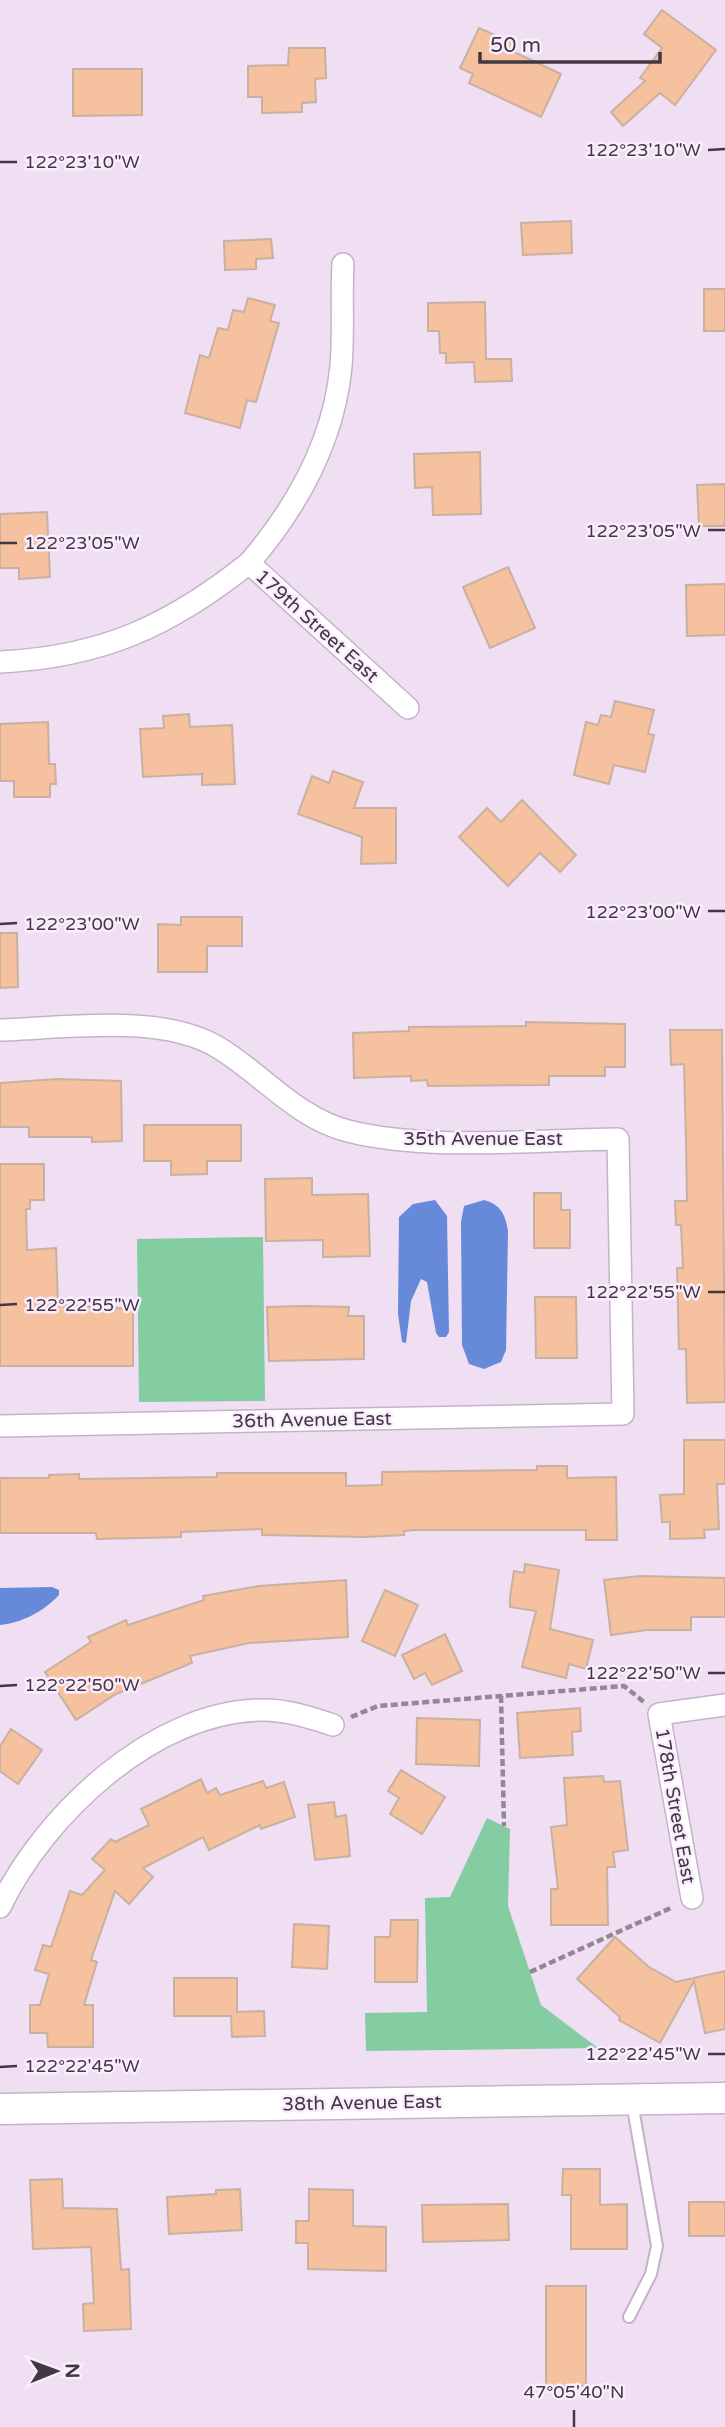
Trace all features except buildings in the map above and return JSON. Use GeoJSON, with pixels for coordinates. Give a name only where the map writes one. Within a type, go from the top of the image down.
{"type":"FeatureCollection","features":[{"type":"Feature","properties":{"kind":"street","name":"179th Street East"},"geometry":{"type":"LineString","coordinates":[[343,264],[341,366],[334,402],[316,462],[290,512],[248,563],[408,708]]}},
{"type":"Feature","properties":{"kind":"street"},"geometry":{"type":"LineString","coordinates":[[0,662],[67,655],[118,643],[192,606],[248,563]]}},
{"type":"Feature","properties":{"kind":"street","name":"35th Avenue East"},"geometry":{"type":"LineString","coordinates":[[0,1030],[149,1027],[184,1034],[216,1046],[313,1117],[345,1131],[381,1138],[419,1142],[618,1139],[623,1414]]}},
{"type":"Feature","properties":{"kind":"street","name":"36th Avenue East"},"geometry":{"type":"LineString","coordinates":[[0,1426],[623,1414]]}},
{"type":"Feature","properties":{"kind":"street"},"geometry":{"type":"LineString","coordinates":[[659,1714],[725,1705]]}},
{"type":"Feature","properties":{"kind":"street"},"geometry":{"type":"LineString","coordinates":[[3,1893],[33,1850],[95,1782],[177,1731],[217,1716],[262,1709],[333,1725]]}},
{"type":"Feature","properties":{"kind":"street","name":"178th Street East"},"geometry":{"type":"LineString","coordinates":[[659,1714],[692,1898]]}},
{"type":"Feature","properties":{"kind":"street","name":"38th Avenue East"},"geometry":{"type":"LineString","coordinates":[[0,2109],[725,2098]]}},
{"type":"Feature","properties":{"kind":"lane"},"geometry":{"type":"LineString","coordinates":[[629,2318],[651,2274],[657,2246],[632,2100]]}},
{"type":"Feature","properties":{"kind":"path"},"geometry":{"type":"LineString","coordinates":[[333,1725],[378,1706],[624,1686],[659,1714]]}},
{"type":"Feature","properties":{"kind":"path"},"geometry":{"type":"LineString","coordinates":[[501,1696],[503,1826]]}},
{"type":"Feature","properties":{"kind":"path"},"geometry":{"type":"LineString","coordinates":[[530,1972],[692,1898]]}},
{"type":"Feature","properties":{"kind":"green space"},"geometry":{"type":"Polygon","coordinates":[[[263,1237],[265,1401],[139,1402],[137,1239],[263,1237]]]}},
{"type":"Feature","properties":{"kind":"green space"},"geometry":{"type":"Polygon","coordinates":[[[487,1818],[510,1829],[508,1906],[541,2005],[598,2048],[366,2051],[365,2013],[427,2012],[425,1898],[450,1897],[487,1818]]]}},
{"type":"Feature","properties":{"kind":"water"},"geometry":{"type":"Polygon","coordinates":[[[435,1200],[447,1216],[449,1332],[446,1337],[439,1337],[436,1333],[427,1282],[421,1279],[411,1301],[406,1343],[402,1342],[398,1314],[399,1217],[413,1204],[435,1200]]]}},
{"type":"Feature","properties":{"kind":"water"},"geometry":{"type":"Polygon","coordinates":[[[484,1200],[501,1211],[508,1231],[506,1350],[501,1362],[484,1369],[469,1364],[462,1345],[461,1222],[464,1206],[484,1200]]]}},
{"type":"Feature","properties":{"kind":"water"},"geometry":{"type":"Polygon","coordinates":[[[52,1587],[59,1590],[59,1595],[47,1606],[24,1619],[0,1625],[0,1588],[52,1587]]]}}]}
